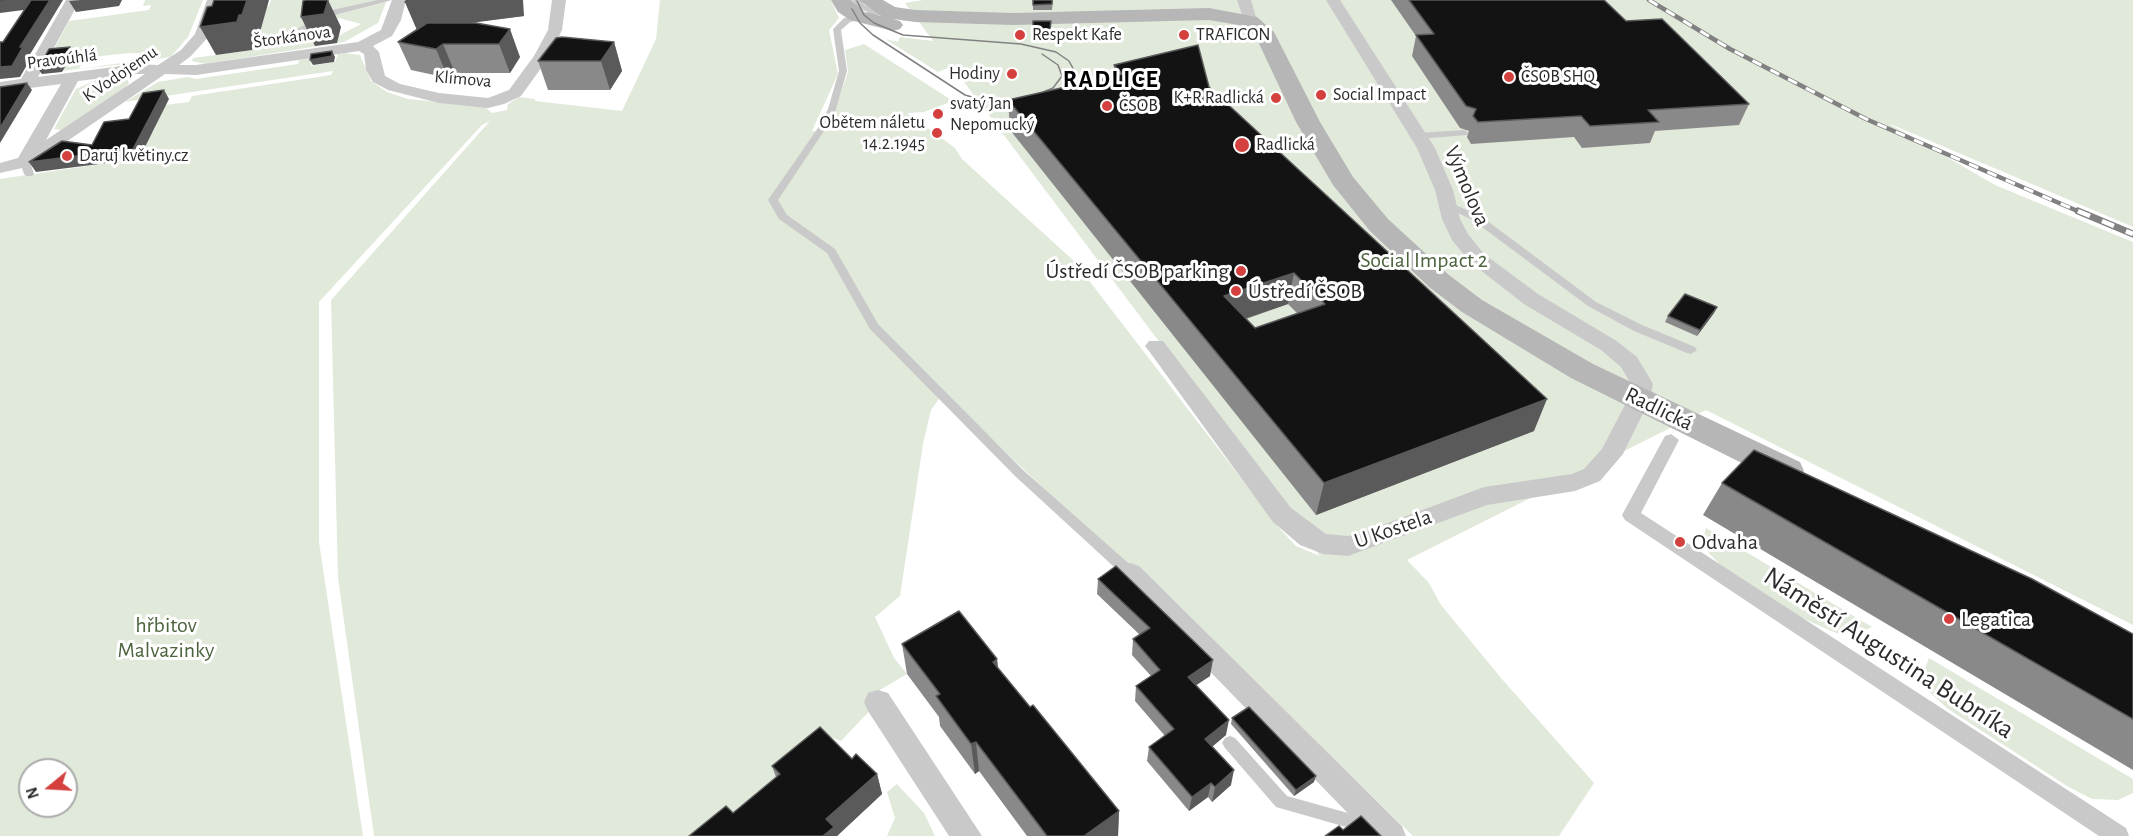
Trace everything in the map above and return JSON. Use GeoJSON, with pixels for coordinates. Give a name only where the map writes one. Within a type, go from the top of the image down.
{"type":"FeatureCollection","features":[{"type":"Feature","properties":{"kind":"main road","name":"Radlická"},"geometry":{"type":"LineString","coordinates":[[841,0],[844,8],[881,8],[898,14],[1013,19],[1209,14],[1247,10],[1264,32],[1327,159],[1358,201],[1404,250],[1472,306],[1551,353],[1639,399],[1813,483]]}},
{"type":"Feature","properties":{"kind":"main road","name":"Radlická"},"geometry":{"type":"LineString","coordinates":[[864,9],[907,26],[968,25],[1013,19]]}},
{"type":"Feature","properties":{"kind":"street"},"geometry":{"type":"LineString","coordinates":[[27,83],[73,0]]}},
{"type":"Feature","properties":{"kind":"street","name":"K Vodojemu"},"geometry":{"type":"LineString","coordinates":[[27,168],[195,44],[202,35],[214,0]]}},
{"type":"Feature","properties":{"kind":"street","name":"Klímova"},"geometry":{"type":"LineString","coordinates":[[362,46],[371,52],[374,70],[379,79],[394,87],[492,108],[515,93],[541,57],[555,30],[559,0]]}},
{"type":"Feature","properties":{"kind":"street","name":"Výmolova"},"geometry":{"type":"LineString","coordinates":[[1334,0],[1435,165],[1459,236],[1477,258],[1531,299],[1608,345],[1629,362],[1642,384],[1639,399]]}},
{"type":"Feature","properties":{"kind":"street","name":"Štorkánova"},"geometry":{"type":"LineString","coordinates":[[164,69],[196,70],[362,46],[387,33],[397,7]]}},
{"type":"Feature","properties":{"kind":"street","name":"Pravoúhlá"},"geometry":{"type":"LineString","coordinates":[[0,87],[136,69],[164,69]]}},
{"type":"Feature","properties":{"kind":"street"},"geometry":{"type":"LineString","coordinates":[[0,168],[27,168],[73,77]]}},
{"type":"Feature","properties":{"kind":"street","name":"U Kostela"},"geometry":{"type":"LineString","coordinates":[[1156,346],[1282,515],[1309,538],[1334,546],[1361,543],[1484,496],[1552,487],[1575,482],[1592,475],[1611,454],[1639,399]]}},
{"type":"Feature","properties":{"kind":"street","name":"Náměstí Augustina Bubníka"},"geometry":{"type":"LineString","coordinates":[[1671,440],[1631,515],[2118,836]]}},
{"type":"Feature","properties":{"kind":"street"},"geometry":{"type":"LineString","coordinates":[[1130,573],[1386,832]]}},
{"type":"Feature","properties":{"kind":"street"},"geometry":{"type":"LineString","coordinates":[[878,702],[967,836]]}},
{"type":"Feature","properties":{"kind":"lane"},"geometry":{"type":"LineString","coordinates":[[292,34],[335,12],[397,7]]}},
{"type":"Feature","properties":{"kind":"lane"},"geometry":{"type":"LineString","coordinates":[[864,9],[842,22],[837,29],[843,71],[832,109],[822,128],[773,200],[783,217],[831,251],[865,314],[882,334],[1019,473],[1130,573]]}},
{"type":"Feature","properties":{"kind":"lane"},"geometry":{"type":"LineString","coordinates":[[1418,136],[1464,133]]}},
{"type":"Feature","properties":{"kind":"lane"},"geometry":{"type":"LineString","coordinates":[[1447,204],[1478,219],[1592,304],[1638,328],[1691,350]]}},
{"type":"Feature","properties":{"kind":"lane"},"geometry":{"type":"LineString","coordinates":[[1230,743],[1282,802],[1386,832]]}},
{"type":"Feature","properties":{"kind":"green space"},"geometry":{"type":"Polygon","coordinates":[[[145,0],[203,0],[188,37],[170,57],[136,63],[60,71],[51,55],[69,21],[149,10],[151,5],[143,6],[145,0]],[[140,53],[84,58],[79,69],[136,61],[140,53]]]}},
{"type":"Feature","properties":{"kind":"green space"},"geometry":{"type":"Polygon","coordinates":[[[271,0],[387,0],[378,23],[344,42],[205,64],[192,61],[193,58],[252,50],[254,44],[257,43],[222,13],[269,6],[271,0]],[[339,18],[303,36],[325,43],[361,24],[339,18]]]}},
{"type":"Feature","properties":{"kind":"green space"},"geometry":{"type":"Polygon","coordinates":[[[660,0],[831,0],[839,18],[829,30],[838,74],[812,131],[829,131],[833,126],[831,121],[848,72],[845,50],[864,44],[953,101],[924,112],[907,113],[955,148],[962,159],[1074,261],[1280,529],[1296,546],[1320,556],[952,66],[938,72],[885,39],[898,42],[900,37],[933,41],[905,3],[923,0],[2133,0],[2133,227],[1888,123],[1995,185],[2133,242],[2133,625],[1706,410],[1407,560],[1429,583],[1441,605],[1501,678],[1594,783],[1559,836],[1413,836],[1140,569],[1130,570],[943,393],[931,410],[923,444],[900,596],[875,617],[894,658],[907,674],[873,694],[878,702],[841,741],[826,735],[704,836],[374,836],[338,578],[331,300],[490,121],[482,125],[319,302],[319,542],[363,836],[0,836],[0,179],[121,161],[130,144],[153,132],[165,105],[189,102],[192,96],[331,75],[333,71],[125,102],[158,82],[187,77],[196,79],[298,64],[299,60],[312,58],[311,66],[335,62],[338,54],[344,53],[360,55],[371,81],[387,92],[408,99],[485,107],[492,113],[507,110],[508,104],[519,97],[535,99],[535,101],[622,111],[656,39],[660,0]]]}},
{"type":"Feature","properties":{"kind":"green space"},"geometry":{"type":"Polygon","coordinates":[[[102,77],[127,78],[129,83],[125,88],[62,130],[54,129],[76,89],[102,77]]]}},
{"type":"Feature","properties":{"kind":"green space"},"geometry":{"type":"Polygon","coordinates":[[[1706,528],[1872,627],[1857,634],[1836,633],[1784,610],[1726,571],[1709,553],[1702,540],[1706,528]]]}},
{"type":"Feature","properties":{"kind":"green space"},"geometry":{"type":"Polygon","coordinates":[[[1929,658],[2133,779],[2133,793],[2118,800],[2092,799],[2067,786],[1948,709],[1925,688],[1923,674],[1929,658]]]}},
{"type":"Feature","properties":{"kind":"green space"},"geometry":{"type":"Polygon","coordinates":[[[897,784],[924,813],[935,836],[887,836],[895,818],[887,792],[897,784]]]}},
{"type":"Feature","properties":{"kind":"building"},"geometry":{"type":"Polygon","coordinates":[[[31,0],[50,0],[20,47],[23,47],[12,66],[0,67],[0,42],[3,42],[31,0]]]}},
{"type":"Feature","properties":{"kind":"building"},"geometry":{"type":"Polygon","coordinates":[[[214,0],[247,0],[237,22],[200,27],[207,7],[212,6],[214,0]]]}},
{"type":"Feature","properties":{"kind":"building"},"geometry":{"type":"Polygon","coordinates":[[[328,0],[324,14],[301,17],[303,1],[328,0]]]}},
{"type":"Feature","properties":{"kind":"building"},"geometry":{"type":"Polygon","coordinates":[[[1033,0],[1052,0],[1052,4],[1033,5],[1033,0]]]}},
{"type":"Feature","properties":{"kind":"building","name":"ČSOB SHQ"},"geometry":{"type":"Polygon","coordinates":[[[1409,0],[1604,0],[1626,21],[1662,19],[1749,104],[1648,110],[1659,122],[1590,126],[1581,116],[1478,122],[1473,116],[1476,109],[1466,106],[1416,35],[1434,34],[1409,0]]]}},
{"type":"Feature","properties":{"kind":"building"},"geometry":{"type":"Polygon","coordinates":[[[1033,21],[1051,21],[1050,30],[1033,30],[1033,21]]]}},
{"type":"Feature","properties":{"kind":"building"},"geometry":{"type":"Polygon","coordinates":[[[427,23],[476,23],[510,29],[499,44],[443,44],[436,49],[398,42],[427,23]]]}},
{"type":"Feature","properties":{"kind":"building"},"geometry":{"type":"Polygon","coordinates":[[[556,38],[614,42],[601,61],[538,61],[556,38]]]}},
{"type":"Feature","properties":{"kind":"building","name":"Ústředí ČSOB"},"geometry":{"type":"Polygon","coordinates":[[[1198,45],[1209,87],[1547,399],[1324,483],[1008,100],[1123,74],[1114,65],[1198,45]],[[1294,273],[1224,296],[1255,328],[1325,304],[1294,273]]]}},
{"type":"Feature","properties":{"kind":"building"},"geometry":{"type":"Polygon","coordinates":[[[70,47],[58,66],[38,69],[49,49],[70,47]]]}},
{"type":"Feature","properties":{"kind":"building"},"geometry":{"type":"Polygon","coordinates":[[[332,51],[332,56],[310,60],[311,54],[332,51]]]}},
{"type":"Feature","properties":{"kind":"building"},"geometry":{"type":"Polygon","coordinates":[[[27,83],[0,128],[0,87],[27,83]]]}},
{"type":"Feature","properties":{"kind":"building"},"geometry":{"type":"Polygon","coordinates":[[[164,90],[133,149],[29,162],[62,141],[92,145],[104,122],[129,119],[143,93],[164,90]]]}},
{"type":"Feature","properties":{"kind":"building"},"geometry":{"type":"Polygon","coordinates":[[[1685,294],[1717,307],[1700,330],[1668,316],[1685,294]]]}},
{"type":"Feature","properties":{"kind":"building"},"geometry":{"type":"Polygon","coordinates":[[[1754,450],[2032,579],[2133,634],[2133,719],[1722,483],[1754,450]]]}},
{"type":"Feature","properties":{"kind":"building"},"geometry":{"type":"Polygon","coordinates":[[[1116,566],[1213,660],[1188,677],[1229,720],[1205,739],[1234,770],[1215,787],[1211,783],[1192,797],[1149,747],[1174,729],[1136,686],[1160,670],[1133,639],[1150,628],[1098,579],[1116,566]]]}},
{"type":"Feature","properties":{"kind":"building"},"geometry":{"type":"Polygon","coordinates":[[[959,611],[997,659],[993,662],[1030,707],[1033,705],[1119,811],[1084,836],[1047,836],[976,742],[971,744],[936,696],[940,694],[902,644],[959,611]]]}},
{"type":"Feature","properties":{"kind":"building"},"geometry":{"type":"Polygon","coordinates":[[[1249,707],[1316,776],[1296,790],[1232,718],[1249,707]]]}},
{"type":"Feature","properties":{"kind":"building"},"geometry":{"type":"Polygon","coordinates":[[[820,727],[852,759],[856,754],[877,774],[826,819],[834,827],[823,836],[689,836],[726,806],[733,813],[780,774],[772,766],[820,727]]]}},
{"type":"Feature","properties":{"kind":"building"},"geometry":{"type":"Polygon","coordinates":[[[1361,816],[1381,836],[1325,836],[1339,826],[1343,830],[1361,816]]]}},
{"type":"Feature","properties":{"kind":"tram line"},"geometry":{"type":"LineString","coordinates":[[857,1],[864,15],[874,23],[903,35],[1021,44],[1056,52],[1069,61],[1075,72],[1072,83],[1055,96]]}},
{"type":"Feature","properties":{"kind":"tram line"},"geometry":{"type":"LineString","coordinates":[[852,9],[860,23],[873,35],[965,95],[996,104],[1026,104]]}},
{"type":"Feature","properties":{"kind":"tram line"},"geometry":{"type":"LineString","coordinates":[[1031,97],[1053,88],[1062,76],[1058,65],[1042,54]]}},
{"type":"Feature","properties":{"kind":"railway"},"geometry":{"type":"LineString","coordinates":[[1649,0],[1730,49],[1866,119],[2082,213]]}},
{"type":"Feature","properties":{"kind":"railway"},"geometry":{"type":"LineString","coordinates":[[2078,211],[2133,234]]}},
{"type":"Feature","properties":{"kind":"place","name":"Respekt Kafe"},"geometry":{"type":"Point","coordinates":[1020,35]}},
{"type":"Feature","properties":{"kind":"place","name":"TRAFICON"},"geometry":{"type":"Point","coordinates":[1184,35]}},
{"type":"Feature","properties":{"kind":"place","name":"Hodiny"},"geometry":{"type":"Point","coordinates":[1012,74]}},
{"type":"Feature","properties":{"kind":"place","name":"ČSOB SHQ"},"geometry":{"type":"Point","coordinates":[1509,77]}},
{"type":"Feature","properties":{"kind":"place","name":"Social Impact"},"geometry":{"type":"Point","coordinates":[1321,95]}},
{"type":"Feature","properties":{"kind":"place","name":"K+R Radlická"},"geometry":{"type":"Point","coordinates":[1276,98]}},
{"type":"Feature","properties":{"kind":"place","name":"ČSOB"},"geometry":{"type":"Point","coordinates":[1107,106]}},
{"type":"Feature","properties":{"kind":"place","name":"svatý Jan Nepomucký"},"geometry":{"type":"Point","coordinates":[938,114]}},
{"type":"Feature","properties":{"kind":"place","name":"Obětem náletu 14.2.1945"},"geometry":{"type":"Point","coordinates":[937,133]}},
{"type":"Feature","properties":{"kind":"place","name":"Radlická"},"geometry":{"type":"Point","coordinates":[1242,145]}},
{"type":"Feature","properties":{"kind":"place","name":"Daruj květiny.cz"},"geometry":{"type":"Point","coordinates":[67,156]}},
{"type":"Feature","properties":{"kind":"place","name":"Ústředí ČSOB parking"},"geometry":{"type":"Point","coordinates":[1241,271]}},
{"type":"Feature","properties":{"kind":"place","name":"Ústředí ČSOB"},"geometry":{"type":"Point","coordinates":[1236,291]}},
{"type":"Feature","properties":{"kind":"place","name":"Odvaha"},"geometry":{"type":"Point","coordinates":[1680,542]}},
{"type":"Feature","properties":{"kind":"place","name":"Legatica"},"geometry":{"type":"Point","coordinates":[1949,619]}},
{"type":"Feature","properties":{"kind":"district","name":"RADLICE"},"geometry":{"type":"Point","coordinates":[1111,80]}},
{"type":"Feature","properties":{"kind":"park label","name":"Social Impact 2"},"geometry":{"type":"Point","coordinates":[1424,260]}},
{"type":"Feature","properties":{"kind":"park label","name":"hřbitov Malvazinky"},"geometry":{"type":"Point","coordinates":[166,638]}}]}
